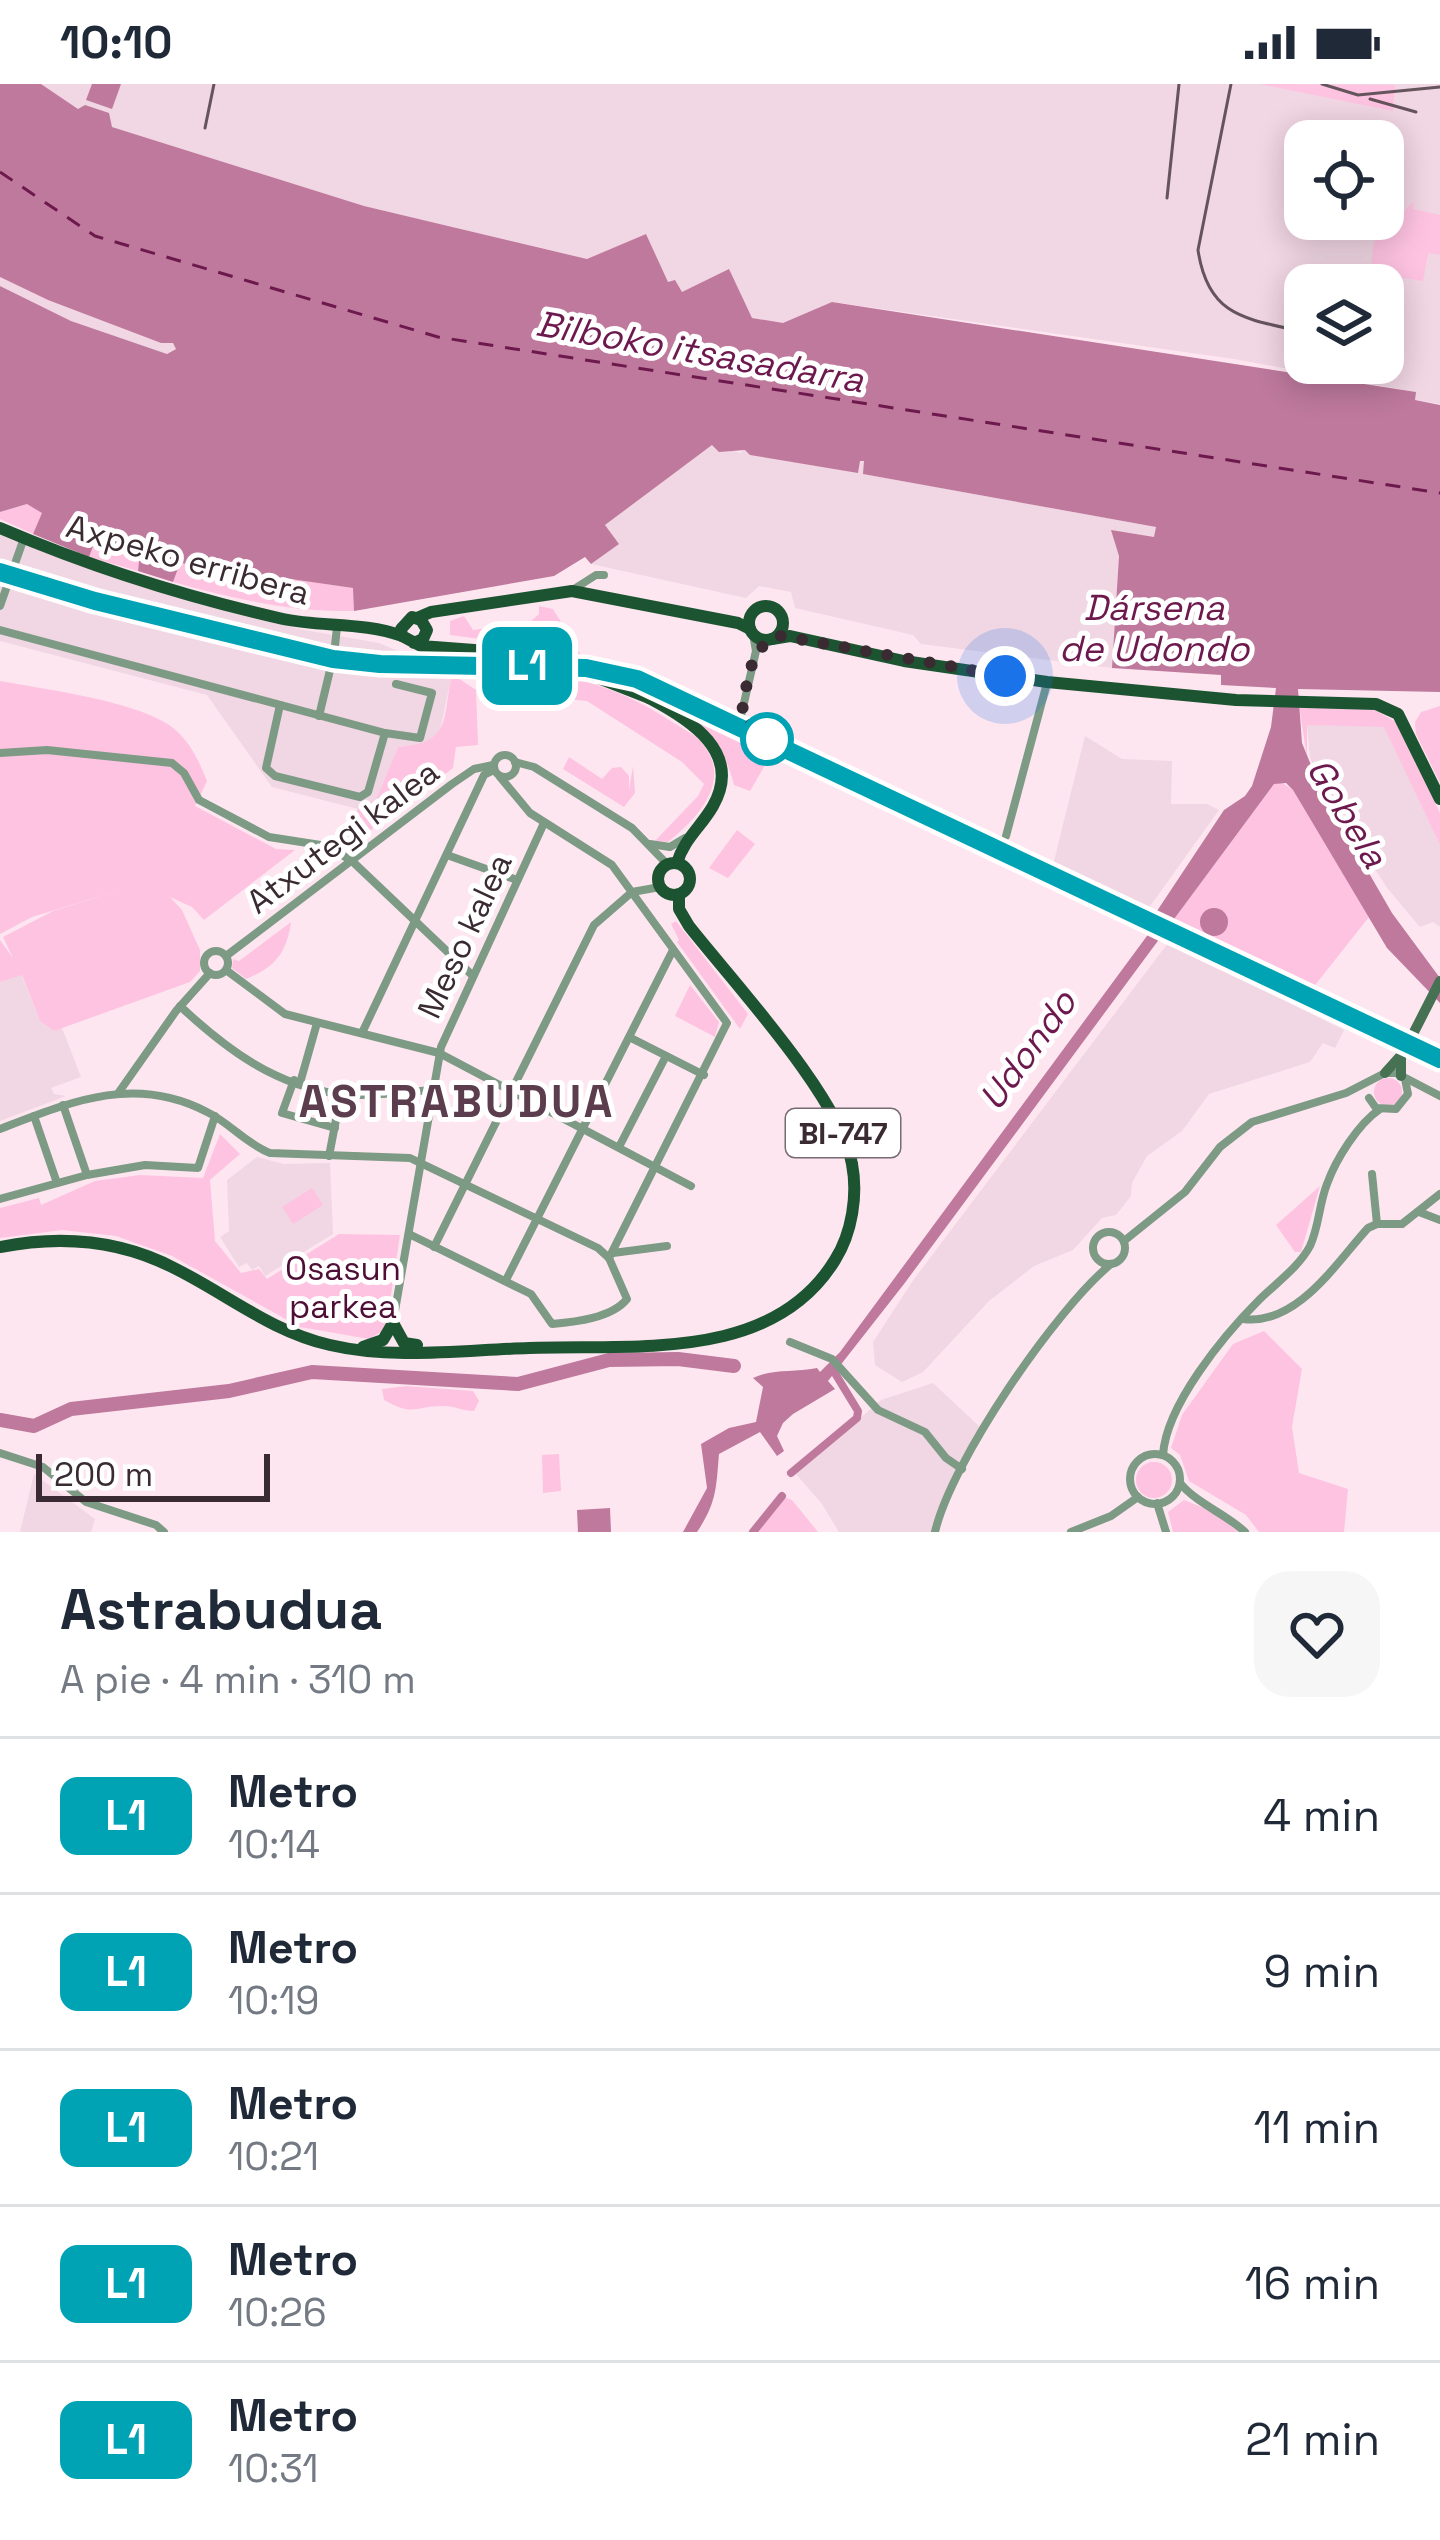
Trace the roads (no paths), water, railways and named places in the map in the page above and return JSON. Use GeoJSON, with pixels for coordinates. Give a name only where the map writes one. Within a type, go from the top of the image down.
{"type":"FeatureCollection","features":[{"type":"Feature","properties":{"kind":"main road","name":"Axpeko erribera"},"geometry":{"type":"LineString","coordinates":[[0,528],[98,567],[194,596],[337,627],[415,630],[448,613],[554,595],[601,596]]}},
{"type":"Feature","properties":{"kind":"main road","name":"Axpeko erribera"},"geometry":{"type":"LineString","coordinates":[[415,630],[431,612],[572,591],[719,620],[760,635],[784,635],[924,664],[1047,682],[1269,701],[1376,704],[1398,714],[1440,799]]}},
{"type":"Feature","properties":{"kind":"main road","name":"Axpeko erribera"},"geometry":{"type":"LineString","coordinates":[[719,620],[769,606],[813,642]]}},
{"type":"Feature","properties":{"kind":"main road"},"geometry":{"type":"LineString","coordinates":[[754,611],[749,620],[760,635],[780,632],[783,621]]}},
{"type":"Feature","properties":{"kind":"main road","name":"BI-747"},"geometry":{"type":"LineString","coordinates":[[415,630],[445,647],[560,664],[650,698],[703,732],[719,760],[722,779],[715,802],[672,863],[659,872],[660,887]]}},
{"type":"Feature","properties":{"kind":"main road","name":"BI-747"},"geometry":{"type":"LineString","coordinates":[[0,1247],[63,1240],[119,1247],[179,1270],[283,1330],[352,1349],[401,1352],[704,1341],[764,1325],[802,1301],[840,1252],[854,1190],[853,1168],[843,1131],[822,1096],[689,926],[679,895],[691,879],[688,869],[672,863]]}},
{"type":"Feature","properties":{"kind":"main road"},"geometry":{"type":"LineString","coordinates":[[660,887],[679,895]]}},
{"type":"Feature","properties":{"kind":"main road"},"geometry":{"type":"LineString","coordinates":[[391,1327],[404,1343],[472,1350]]}},
{"type":"Feature","properties":{"kind":"main road"},"geometry":{"type":"LineString","coordinates":[[352,1349],[383,1340],[391,1327]]}},
{"type":"Feature","properties":{"kind":"main road"},"geometry":{"type":"LineString","coordinates":[[391,1327],[401,1352]]}},
{"type":"Feature","properties":{"kind":"street","name":"Axpeko erribera"},"geometry":{"type":"LineString","coordinates":[[0,606],[25,538]]}},
{"type":"Feature","properties":{"kind":"street"},"geometry":{"type":"LineString","coordinates":[[572,591],[604,575]]}},
{"type":"Feature","properties":{"kind":"street","name":"Axpeko erribera"},"geometry":{"type":"LineString","coordinates":[[334,655],[337,627]]}},
{"type":"Feature","properties":{"kind":"street"},"geometry":{"type":"LineString","coordinates":[[0,630],[420,739],[433,700],[430,691],[396,684]]}},
{"type":"Feature","properties":{"kind":"street"},"geometry":{"type":"LineString","coordinates":[[741,716],[760,635]]}},
{"type":"Feature","properties":{"kind":"street"},"geometry":{"type":"LineString","coordinates":[[319,716],[331,666]]}},
{"type":"Feature","properties":{"kind":"street"},"geometry":{"type":"LineString","coordinates":[[1006,836],[1047,682]]}},
{"type":"Feature","properties":{"kind":"street"},"geometry":{"type":"LineString","coordinates":[[280,705],[265,763],[274,776],[360,797],[368,792],[385,733]]}},
{"type":"Feature","properties":{"kind":"street"},"geometry":{"type":"LineString","coordinates":[[0,753],[47,750],[163,760],[184,773],[199,800],[269,838],[327,846],[352,861],[472,975]]}},
{"type":"Feature","properties":{"kind":"street"},"geometry":{"type":"LineString","coordinates":[[496,771],[504,755],[534,767],[672,863]]}},
{"type":"Feature","properties":{"kind":"street"},"geometry":{"type":"LineString","coordinates":[[362,1033],[484,775],[514,773],[515,762]]}},
{"type":"Feature","properties":{"kind":"street","name":"Atxutegi kalea"},"geometry":{"type":"LineString","coordinates":[[226,956],[474,769],[496,771]]}},
{"type":"Feature","properties":{"kind":"street","name":"Meso kalea"},"geometry":{"type":"LineString","coordinates":[[391,1327],[439,1053],[544,823],[496,771]]}},
{"type":"Feature","properties":{"kind":"street"},"geometry":{"type":"LineString","coordinates":[[544,823],[604,858],[727,1023],[611,1256]]}},
{"type":"Feature","properties":{"kind":"street"},"geometry":{"type":"LineString","coordinates":[[650,844],[670,847],[691,833]]}},
{"type":"Feature","properties":{"kind":"street"},"geometry":{"type":"LineString","coordinates":[[447,855],[517,880]]}},
{"type":"Feature","properties":{"kind":"street"},"geometry":{"type":"LineString","coordinates":[[434,1247],[594,925],[632,892],[660,887]]}},
{"type":"Feature","properties":{"kind":"street"},"geometry":{"type":"LineString","coordinates":[[506,1280],[673,949]]}},
{"type":"Feature","properties":{"kind":"street"},"geometry":{"type":"LineString","coordinates":[[210,973],[204,965],[207,955],[217,951],[226,956],[226,970]]}},
{"type":"Feature","properties":{"kind":"street"},"geometry":{"type":"LineString","coordinates":[[119,1092],[180,1006],[210,973],[226,970],[284,1014],[439,1053],[691,1186]]}},
{"type":"Feature","properties":{"kind":"street"},"geometry":{"type":"LineString","coordinates":[[1124,1240],[1185,1192],[1242,1127],[1346,1094],[1385,1073],[1402,1055],[1440,981]]}},
{"type":"Feature","properties":{"kind":"street"},"geometry":{"type":"LineString","coordinates":[[180,1006],[238,1056],[297,1081],[340,1094],[433,1090]]}},
{"type":"Feature","properties":{"kind":"street"},"geometry":{"type":"LineString","coordinates":[[317,1023],[283,1113],[335,1128]]}},
{"type":"Feature","properties":{"kind":"street"},"geometry":{"type":"LineString","coordinates":[[631,1038],[704,1075]]}},
{"type":"Feature","properties":{"kind":"street"},"geometry":{"type":"LineString","coordinates":[[1402,1055],[1406,1100]]}},
{"type":"Feature","properties":{"kind":"street"},"geometry":{"type":"LineString","coordinates":[[620,1145],[666,1056]]}},
{"type":"Feature","properties":{"kind":"street"},"geometry":{"type":"LineString","coordinates":[[1385,1073],[1438,1095]]}},
{"type":"Feature","properties":{"kind":"street"},"geometry":{"type":"LineString","coordinates":[[0,1129],[100,1093],[132,1076]]}},
{"type":"Feature","properties":{"kind":"street"},"geometry":{"type":"LineString","coordinates":[[132,1076],[140,1095]]}},
{"type":"Feature","properties":{"kind":"street"},"geometry":{"type":"LineString","coordinates":[[1369,1098],[1370,1084]]}},
{"type":"Feature","properties":{"kind":"street"},"geometry":{"type":"LineString","coordinates":[[100,1093],[168,1098],[215,1116],[270,1153],[420,1160],[611,1256],[627,1299],[614,1312],[552,1324],[535,1298],[409,1234]]}},
{"type":"Feature","properties":{"kind":"street"},"geometry":{"type":"LineString","coordinates":[[1189,1494],[1157,1503],[1138,1497],[1130,1482],[1133,1466],[1159,1455],[1174,1413],[1241,1318],[1309,1247],[1328,1179],[1366,1120],[1380,1109],[1396,1109],[1423,1093],[1438,1095]]}},
{"type":"Feature","properties":{"kind":"street"},"geometry":{"type":"LineString","coordinates":[[329,1156],[340,1094]]}},
{"type":"Feature","properties":{"kind":"street"},"geometry":{"type":"LineString","coordinates":[[1346,1094],[1369,1098],[1380,1109]]}},
{"type":"Feature","properties":{"kind":"street"},"geometry":{"type":"LineString","coordinates":[[62,1106],[87,1175]]}},
{"type":"Feature","properties":{"kind":"street"},"geometry":{"type":"LineString","coordinates":[[34,1116],[57,1183]]}},
{"type":"Feature","properties":{"kind":"street"},"geometry":{"type":"LineString","coordinates":[[0,1199],[145,1165],[198,1168],[215,1116]]}},
{"type":"Feature","properties":{"kind":"street"},"geometry":{"type":"LineString","coordinates":[[1372,1174],[1377,1224]]}},
{"type":"Feature","properties":{"kind":"street"},"geometry":{"type":"LineString","coordinates":[[1241,1318],[1259,1321],[1298,1301],[1377,1224],[1402,1224],[1440,1194]]}},
{"type":"Feature","properties":{"kind":"street"},"geometry":{"type":"LineString","coordinates":[[1419,1212],[1440,1220]]}},
{"type":"Feature","properties":{"kind":"street"},"geometry":{"type":"LineString","coordinates":[[937,1532],[982,1429],[1031,1357],[1092,1282],[1124,1255],[1124,1240],[1116,1233],[1101,1234],[1094,1242],[1097,1270],[1092,1282]]}},
{"type":"Feature","properties":{"kind":"street"},"geometry":{"type":"LineString","coordinates":[[611,1256],[667,1246]]}},
{"type":"Feature","properties":{"kind":"street"},"geometry":{"type":"LineString","coordinates":[[1096,1256],[1112,1264]]}},
{"type":"Feature","properties":{"kind":"street"},"geometry":{"type":"LineString","coordinates":[[790,1342],[832,1359],[878,1410],[920,1428],[962,1469]]}},
{"type":"Feature","properties":{"kind":"street"},"geometry":{"type":"LineString","coordinates":[[0,1453],[43,1467],[86,1502],[164,1532]]}},
{"type":"Feature","properties":{"kind":"street"},"geometry":{"type":"LineString","coordinates":[[1159,1455],[1176,1466],[1189,1494],[1245,1532]]}},
{"type":"Feature","properties":{"kind":"street"},"geometry":{"type":"LineString","coordinates":[[1174,1495],[1180,1482]]}},
{"type":"Feature","properties":{"kind":"street"},"geometry":{"type":"LineString","coordinates":[[1071,1532],[1096,1528],[1138,1497]]}},
{"type":"Feature","properties":{"kind":"street"},"geometry":{"type":"LineString","coordinates":[[1157,1503],[1166,1532]]}},
{"type":"Feature","properties":{"kind":"water"},"geometry":{"type":"Polygon","coordinates":[[[0,84],[41,84],[78,109],[85,105],[109,113],[112,127],[364,206],[587,259],[646,234],[668,282],[675,280],[682,292],[729,269],[752,318],[783,323],[832,302],[1284,372],[1284,384],[1364,384],[1416,392],[1415,400],[1440,405],[1440,692],[1298,689],[1302,743],[1322,792],[1392,913],[1440,978],[1440,1003],[1387,948],[1293,790],[1286,783],[1274,784],[828,1381],[835,1389],[783,1423],[777,1436],[784,1451],[777,1456],[760,1432],[719,1454],[708,1512],[697,1532],[683,1532],[707,1488],[701,1444],[729,1428],[756,1422],[763,1387],[753,1378],[817,1368],[820,1372],[840,1352],[1158,921],[1153,917],[1224,810],[1252,786],[1271,727],[1276,688],[1221,685],[1221,675],[1112,668],[1119,556],[1111,530],[1154,537],[1156,527],[863,474],[864,461],[858,473],[750,455],[745,450],[719,452],[712,445],[605,525],[619,544],[591,564],[585,557],[554,576],[354,611],[353,588],[180,563],[173,582],[138,571],[140,553],[95,541],[89,557],[33,534],[42,513],[27,504],[0,512],[0,286],[71,321],[167,354],[176,349],[173,343],[161,343],[48,300],[0,277],[0,84]]]}},
{"type":"Feature","properties":{"kind":"water"},"geometry":{"type":"Polygon","coordinates":[[[92,84],[121,84],[112,109],[86,100],[92,84]]]}},
{"type":"Feature","properties":{"kind":"water"},"geometry":{"type":"Polygon","coordinates":[[[1214,908],[1224,912],[1228,922],[1224,932],[1214,936],[1204,932],[1200,922],[1204,912],[1214,908]]]}},
{"type":"Feature","properties":{"kind":"water"},"geometry":{"type":"Polygon","coordinates":[[[610,1508],[611,1532],[578,1532],[577,1510],[610,1508]]]}},
{"type":"Feature","properties":{"kind":"waterway","name":"Udondo"},"geometry":{"type":"LineString","coordinates":[[0,1420],[34,1426],[71,1409],[229,1391],[312,1372],[518,1384],[609,1360],[678,1359],[734,1366]]}},
{"type":"Feature","properties":{"kind":"waterway"},"geometry":{"type":"LineString","coordinates":[[791,1473],[857,1418],[858,1411],[833,1370]]}},
{"type":"Feature","properties":{"kind":"waterway"},"geometry":{"type":"LineString","coordinates":[[753,1532],[782,1496]]}},
{"type":"Feature","properties":{"kind":"railway"},"geometry":{"type":"LineString","coordinates":[[205,128],[214,84]]}},
{"type":"Feature","properties":{"kind":"railway"},"geometry":{"type":"LineString","coordinates":[[1167,198],[1179,84]]}},
{"type":"Feature","properties":{"kind":"railway"},"geometry":{"type":"LineString","coordinates":[[1231,84],[1198,250],[1203,273],[1211,290],[1234,312],[1284,327]]}},
{"type":"Feature","properties":{"kind":"railway"},"geometry":{"type":"LineString","coordinates":[[1322,84],[1358,95],[1440,87]]}},
{"type":"Feature","properties":{"kind":"railway"},"geometry":{"type":"LineString","coordinates":[[1370,99],[1416,112]]}},
{"type":"Feature","properties":{"kind":"railway"},"geometry":{"type":"LineString","coordinates":[[0,577],[334,663],[577,671],[637,683],[1440,1063]]}},
{"type":"Feature","properties":{"kind":"metro line","name":"L1"},"geometry":{"type":"LineString","coordinates":[[0,572],[95,601],[333,659],[586,668],[652,684],[1440,1059]]}},
{"type":"Feature","properties":{"kind":"district","name":"ASTRABUDUA"},"geometry":{"type":"Point","coordinates":[457,1101]}},
{"type":"Feature","properties":{"kind":"water label","name":"Bilboko itsasadarra"},"geometry":{"type":"Point","coordinates":[700,352]}},
{"type":"Feature","properties":{"kind":"water label","name":"Dársena de Udondo"},"geometry":{"type":"Point","coordinates":[1154,628]}},
{"type":"Feature","properties":{"kind":"water label","name":"Gobela"},"geometry":{"type":"Point","coordinates":[1347,813]}},
{"type":"Feature","properties":{"kind":"park label","name":"Osasun parkea"},"geometry":{"type":"Point","coordinates":[343,1288]}}]}
